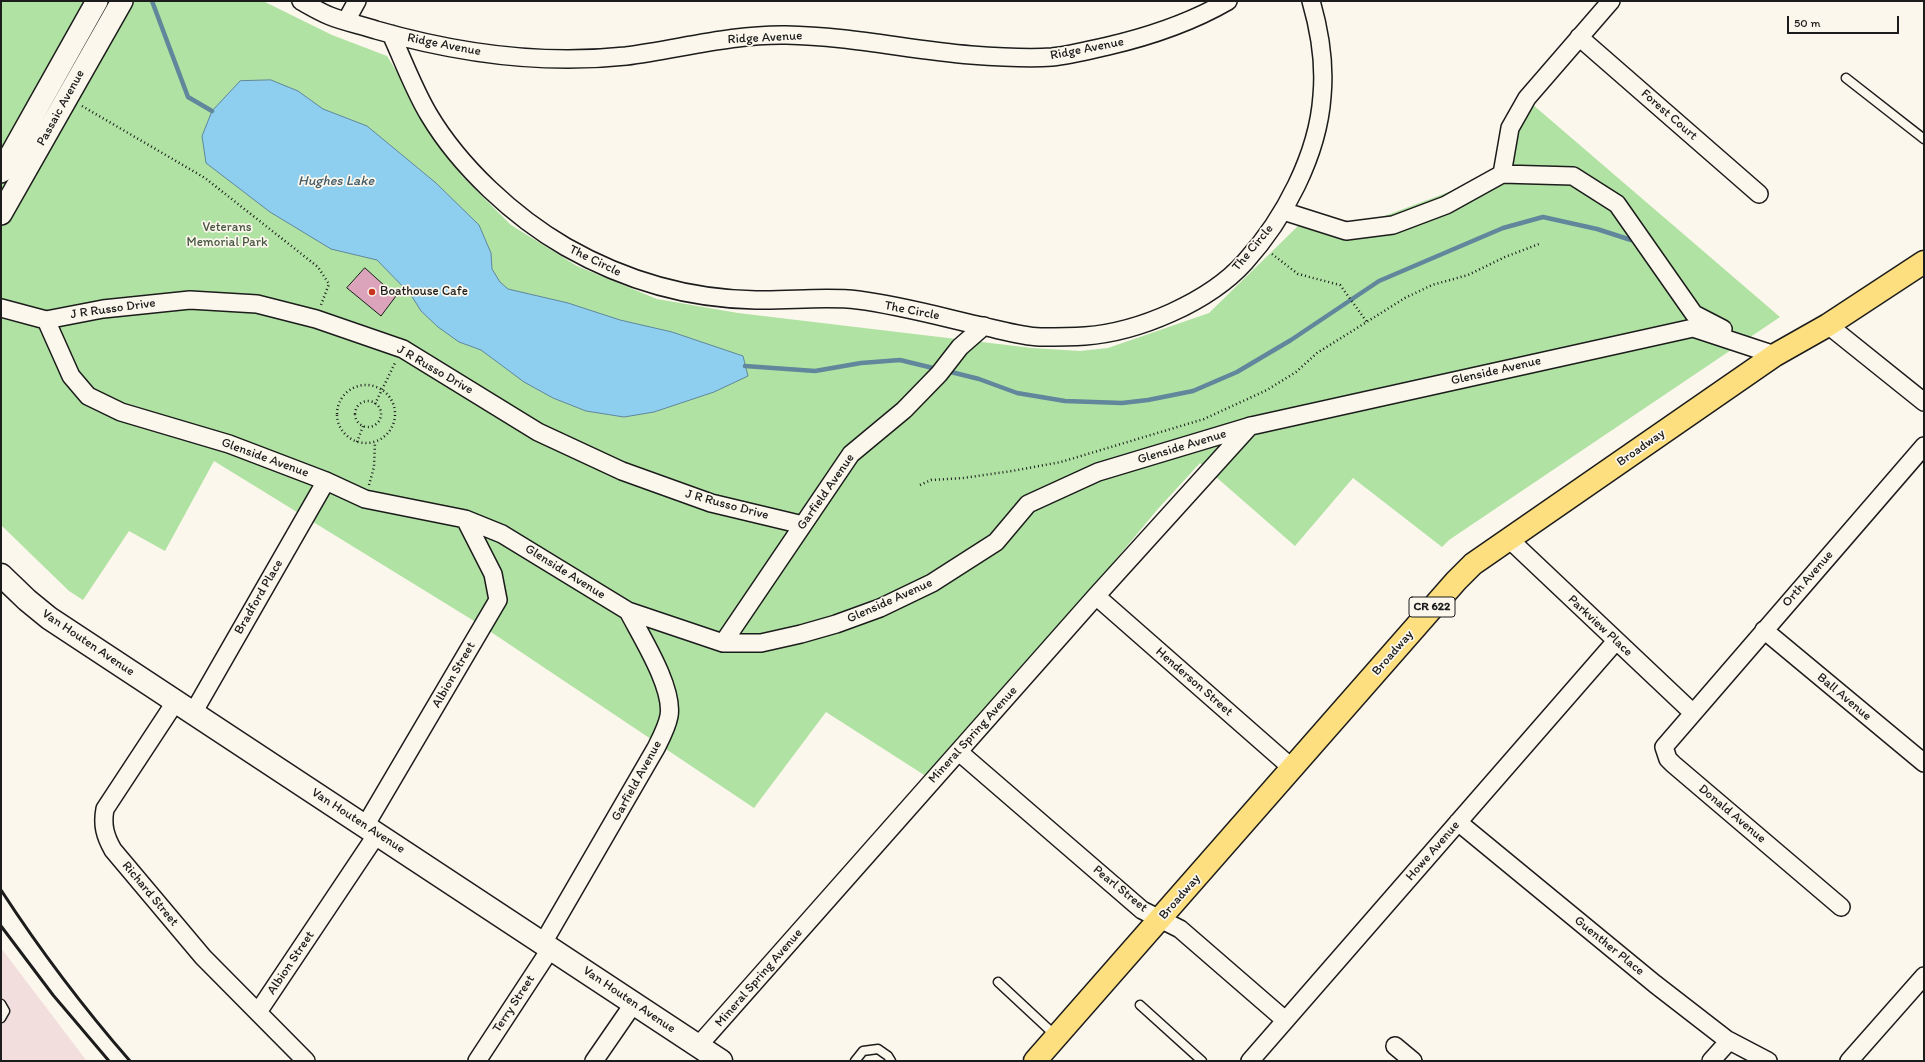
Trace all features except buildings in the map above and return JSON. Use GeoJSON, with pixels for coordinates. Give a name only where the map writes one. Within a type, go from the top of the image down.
{"type":"FeatureCollection","features":[{"type":"Feature","properties":{"kind":"main road","name":"Broadway"},"geometry":{"type":"LineString","coordinates":[[1035,1061],[1456,581],[1473,564],[1775,355],[1828,325],[1924,262]]}},
{"type":"Feature","properties":{"kind":"main road","name":"Van Houten Avenue"},"geometry":{"type":"LineString","coordinates":[[1,575],[27,600],[49,618],[721,1061]]}},
{"type":"Feature","properties":{"kind":"street","name":"Passaic Avenue"},"geometry":{"type":"LineString","coordinates":[[1,172],[97,1]]}},
{"type":"Feature","properties":{"kind":"street","name":"Passaic Avenue"},"geometry":{"type":"LineString","coordinates":[[1,214],[122,1]]}},
{"type":"Feature","properties":{"kind":"street","name":"Ridge Avenue"},"geometry":{"type":"LineString","coordinates":[[301,1],[331,16],[391,34],[468,50],[541,59],[579,59],[625,56],[727,40],[785,35],[824,36],[969,55],[1032,58],[1084,51],[1148,36],[1204,15],[1228,1]]}},
{"type":"Feature","properties":{"kind":"street"},"geometry":{"type":"LineString","coordinates":[[346,21],[357,1]]}},
{"type":"Feature","properties":{"kind":"street","name":"The Circle"},"geometry":{"type":"LineString","coordinates":[[391,34],[428,114],[448,142],[482,180],[505,204],[535,227],[566,247],[596,263],[626,276],[695,295],[755,300],[858,300],[924,312],[1039,337],[1071,336],[1096,335],[1145,323],[1202,296],[1244,263],[1283,211],[1307,160],[1322,99],[1323,70],[1321,45],[1311,1]]}},
{"type":"Feature","properties":{"kind":"street"},"geometry":{"type":"LineString","coordinates":[[1502,174],[1510,128],[1527,98],[1611,1]]}},
{"type":"Feature","properties":{"kind":"street","name":"Forest Court"},"geometry":{"type":"LineString","coordinates":[[1579,37],[1759,194]]}},
{"type":"Feature","properties":{"kind":"street"},"geometry":{"type":"LineString","coordinates":[[1283,211],[1346,231],[1393,225],[1446,205],[1502,174],[1573,176],[1618,204],[1694,314],[1775,355]]}},
{"type":"Feature","properties":{"kind":"street","name":"J R Russo Drive"},"geometry":{"type":"LineString","coordinates":[[1,308],[46,320],[103,309],[190,300],[258,304],[316,319],[403,348],[538,432],[622,471],[711,503],[802,525]]}},
{"type":"Feature","properties":{"kind":"street","name":"Glenside Avenue"},"geometry":{"type":"LineString","coordinates":[[46,320],[70,376],[88,396],[121,412],[229,444],[326,481],[365,499],[465,519],[502,534],[628,611],[723,643],[761,643],[836,624],[880,608],[932,583],[996,542],[1028,504],[1098,472],[1251,426],[1693,328],[1775,355]]}},
{"type":"Feature","properties":{"kind":"street"},"geometry":{"type":"LineString","coordinates":[[1828,325],[1924,402]]}},
{"type":"Feature","properties":{"kind":"street","name":"Garfield Avenue"},"geometry":{"type":"LineString","coordinates":[[723,643],[851,454],[904,410],[938,374],[960,347],[984,326]]}},
{"type":"Feature","properties":{"kind":"street","name":"Mineral Spring Avenue"},"geometry":{"type":"LineString","coordinates":[[698,1046],[1096,596],[1251,426]]}},
{"type":"Feature","properties":{"kind":"street","name":"Orth Avenue"},"geometry":{"type":"LineString","coordinates":[[1692,712],[1924,446]]}},
{"type":"Feature","properties":{"kind":"street","name":"Bradford Place"},"geometry":{"type":"LineString","coordinates":[[184,707],[326,481]]}},
{"type":"Feature","properties":{"kind":"street","name":"Albion Street"},"geometry":{"type":"LineString","coordinates":[[258,1012],[371,830],[498,600],[493,574],[465,519]]}},
{"type":"Feature","properties":{"kind":"street","name":"Parkview Place"},"geometry":{"type":"LineString","coordinates":[[1509,539],[1692,712]]}},
{"type":"Feature","properties":{"kind":"street","name":"Henderson Street"},"geometry":{"type":"LineString","coordinates":[[1096,596],[1292,768]]}},
{"type":"Feature","properties":{"kind":"street","name":"Garfield Avenue"},"geometry":{"type":"LineString","coordinates":[[547,945],[656,748],[669,715],[668,700],[663,680],[628,611]]}},
{"type":"Feature","properties":{"kind":"street","name":"Ball Avenue"},"geometry":{"type":"LineString","coordinates":[[1764,630],[1924,763]]}},
{"type":"Feature","properties":{"kind":"street","name":"Howe Avenue"},"geometry":{"type":"LineString","coordinates":[[1250,1061],[1616,640]]}},
{"type":"Feature","properties":{"kind":"street","name":"Richard Street"},"geometry":{"type":"LineString","coordinates":[[184,707],[105,809],[103,821],[105,835],[113,850],[198,951],[306,1061]]}},
{"type":"Feature","properties":{"kind":"street","name":"Donald Avenue"},"geometry":{"type":"LineString","coordinates":[[1692,712],[1666,742],[1664,747],[1668,759],[1841,907]]}},
{"type":"Feature","properties":{"kind":"street","name":"Pearl Street"},"geometry":{"type":"LineString","coordinates":[[958,752],[1142,910],[1180,930],[1285,1020]]}},
{"type":"Feature","properties":{"kind":"street","name":"Guenther Place"},"geometry":{"type":"LineString","coordinates":[[1458,822],[1655,984],[1729,1040],[1768,1061]]}},
{"type":"Feature","properties":{"kind":"street","name":"Terry Street"},"geometry":{"type":"LineString","coordinates":[[477,1061],[547,945]]}},
{"type":"Feature","properties":{"kind":"street"},"geometry":{"type":"LineString","coordinates":[[1849,1061],[1924,976]]}},
{"type":"Feature","properties":{"kind":"street"},"geometry":{"type":"LineString","coordinates":[[594,1061],[634,1003]]}},
{"type":"Feature","properties":{"kind":"street"},"geometry":{"type":"LineString","coordinates":[[1711,1061],[1729,1040]]}},
{"type":"Feature","properties":{"kind":"street"},"geometry":{"type":"LineString","coordinates":[[1395,1046],[1413,1061]]}},
{"type":"Feature","properties":{"kind":"lane"},"geometry":{"type":"LineString","coordinates":[[1846,78],[1924,139]]}},
{"type":"Feature","properties":{"kind":"lane"},"geometry":{"type":"LineString","coordinates":[[998,982],[1057,1036]]}},
{"type":"Feature","properties":{"kind":"lane"},"geometry":{"type":"LineString","coordinates":[[1,1004],[5,1010],[1,1018]]}},
{"type":"Feature","properties":{"kind":"lane"},"geometry":{"type":"LineString","coordinates":[[1140,1005],[1202,1061]]}},
{"type":"Feature","properties":{"kind":"lane"},"geometry":{"type":"LineString","coordinates":[[855,1061],[863,1052],[878,1049],[888,1056],[891,1061]]}},
{"type":"Feature","properties":{"kind":"path"},"geometry":{"type":"LineString","coordinates":[[66,98],[99,114],[205,178],[318,267],[329,284],[316,319]]}},
{"type":"Feature","properties":{"kind":"path"},"geometry":{"type":"LineString","coordinates":[[1258,244],[1298,274],[1340,285],[1367,322]]}},
{"type":"Feature","properties":{"kind":"path"},"geometry":{"type":"LineString","coordinates":[[920,485],[931,480],[963,478],[1060,462],[1204,419],[1267,390],[1296,372],[1317,353],[1405,298],[1432,285],[1468,275],[1505,257],[1539,244]]}},
{"type":"Feature","properties":{"kind":"path"},"geometry":{"type":"LineString","coordinates":[[375,404],[403,348]]}},
{"type":"Feature","properties":{"kind":"path"},"geometry":{"type":"LineString","coordinates":[[362,385],[372,386],[382,390],[394,403],[396,413],[395,422],[391,431],[384,438],[366,444],[357,442],[348,437],[342,430],[338,421],[337,412],[340,402],[345,394],[353,388],[362,385]]}},
{"type":"Feature","properties":{"kind":"path"},"geometry":{"type":"LineString","coordinates":[[363,402],[371,402],[380,410],[380,419],[371,427],[363,426],[359,424],[355,416],[357,408],[363,402]]}},
{"type":"Feature","properties":{"kind":"path"},"geometry":{"type":"LineString","coordinates":[[357,442],[363,426]]}},
{"type":"Feature","properties":{"kind":"path"},"geometry":{"type":"LineString","coordinates":[[365,499],[374,467],[375,442]]}},
{"type":"Feature","properties":{"kind":"shaded area"},"geometry":{"type":"Polygon","coordinates":[[[1,948],[86,1060],[86,1061],[1,1061],[1,948]]]}},
{"type":"Feature","properties":{"kind":"green space","name":"Veterans Memorial Park"},"geometry":{"type":"Polygon","coordinates":[[[1,1],[263,1],[332,35],[387,56],[462,176],[511,225],[577,266],[657,299],[738,313],[1032,348],[1080,351],[1108,348],[1209,313],[1300,224],[1355,227],[1505,171],[1525,98],[1780,317],[1449,540],[1442,547],[1353,478],[1295,546],[1200,463],[1157,510],[932,780],[826,712],[754,808],[479,624],[214,461],[165,551],[129,531],[83,600],[69,591],[1,525],[1,1]]]}},
{"type":"Feature","properties":{"kind":"water","name":"Hughes Lake"},"geometry":{"type":"Polygon","coordinates":[[[271,80],[298,91],[323,109],[367,126],[436,183],[479,225],[491,253],[492,269],[500,282],[508,289],[568,303],[620,320],[672,332],[743,356],[748,376],[714,392],[654,412],[624,417],[586,411],[553,398],[524,382],[481,350],[459,342],[438,327],[421,311],[411,295],[377,260],[331,249],[270,212],[206,163],[202,136],[212,111],[240,81],[271,80]]]}},
{"type":"Feature","properties":{"kind":"waterway"},"geometry":{"type":"LineString","coordinates":[[152,1],[188,97],[212,111]]}},
{"type":"Feature","properties":{"kind":"waterway"},"geometry":{"type":"LineString","coordinates":[[947,371],[979,379],[1017,393],[1065,401],[1122,403],[1148,400],[1193,391],[1237,372],[1291,340],[1379,281],[1503,228],[1543,217],[1597,229],[1631,240]]}},
{"type":"Feature","properties":{"kind":"waterway"},"geometry":{"type":"LineString","coordinates":[[745,366],[815,371],[861,363],[900,360],[937,369]]}},
{"type":"Feature","properties":{"kind":"railway"},"geometry":{"type":"LineString","coordinates":[[1,890],[62,978],[130,1061]]}},
{"type":"Feature","properties":{"kind":"railway"},"geometry":{"type":"LineString","coordinates":[[1,926],[53,995],[109,1061]]}},
{"type":"Feature","properties":{"kind":"place","name":"Boathouse Cafe"},"geometry":{"type":"Point","coordinates":[372,292]}}]}
